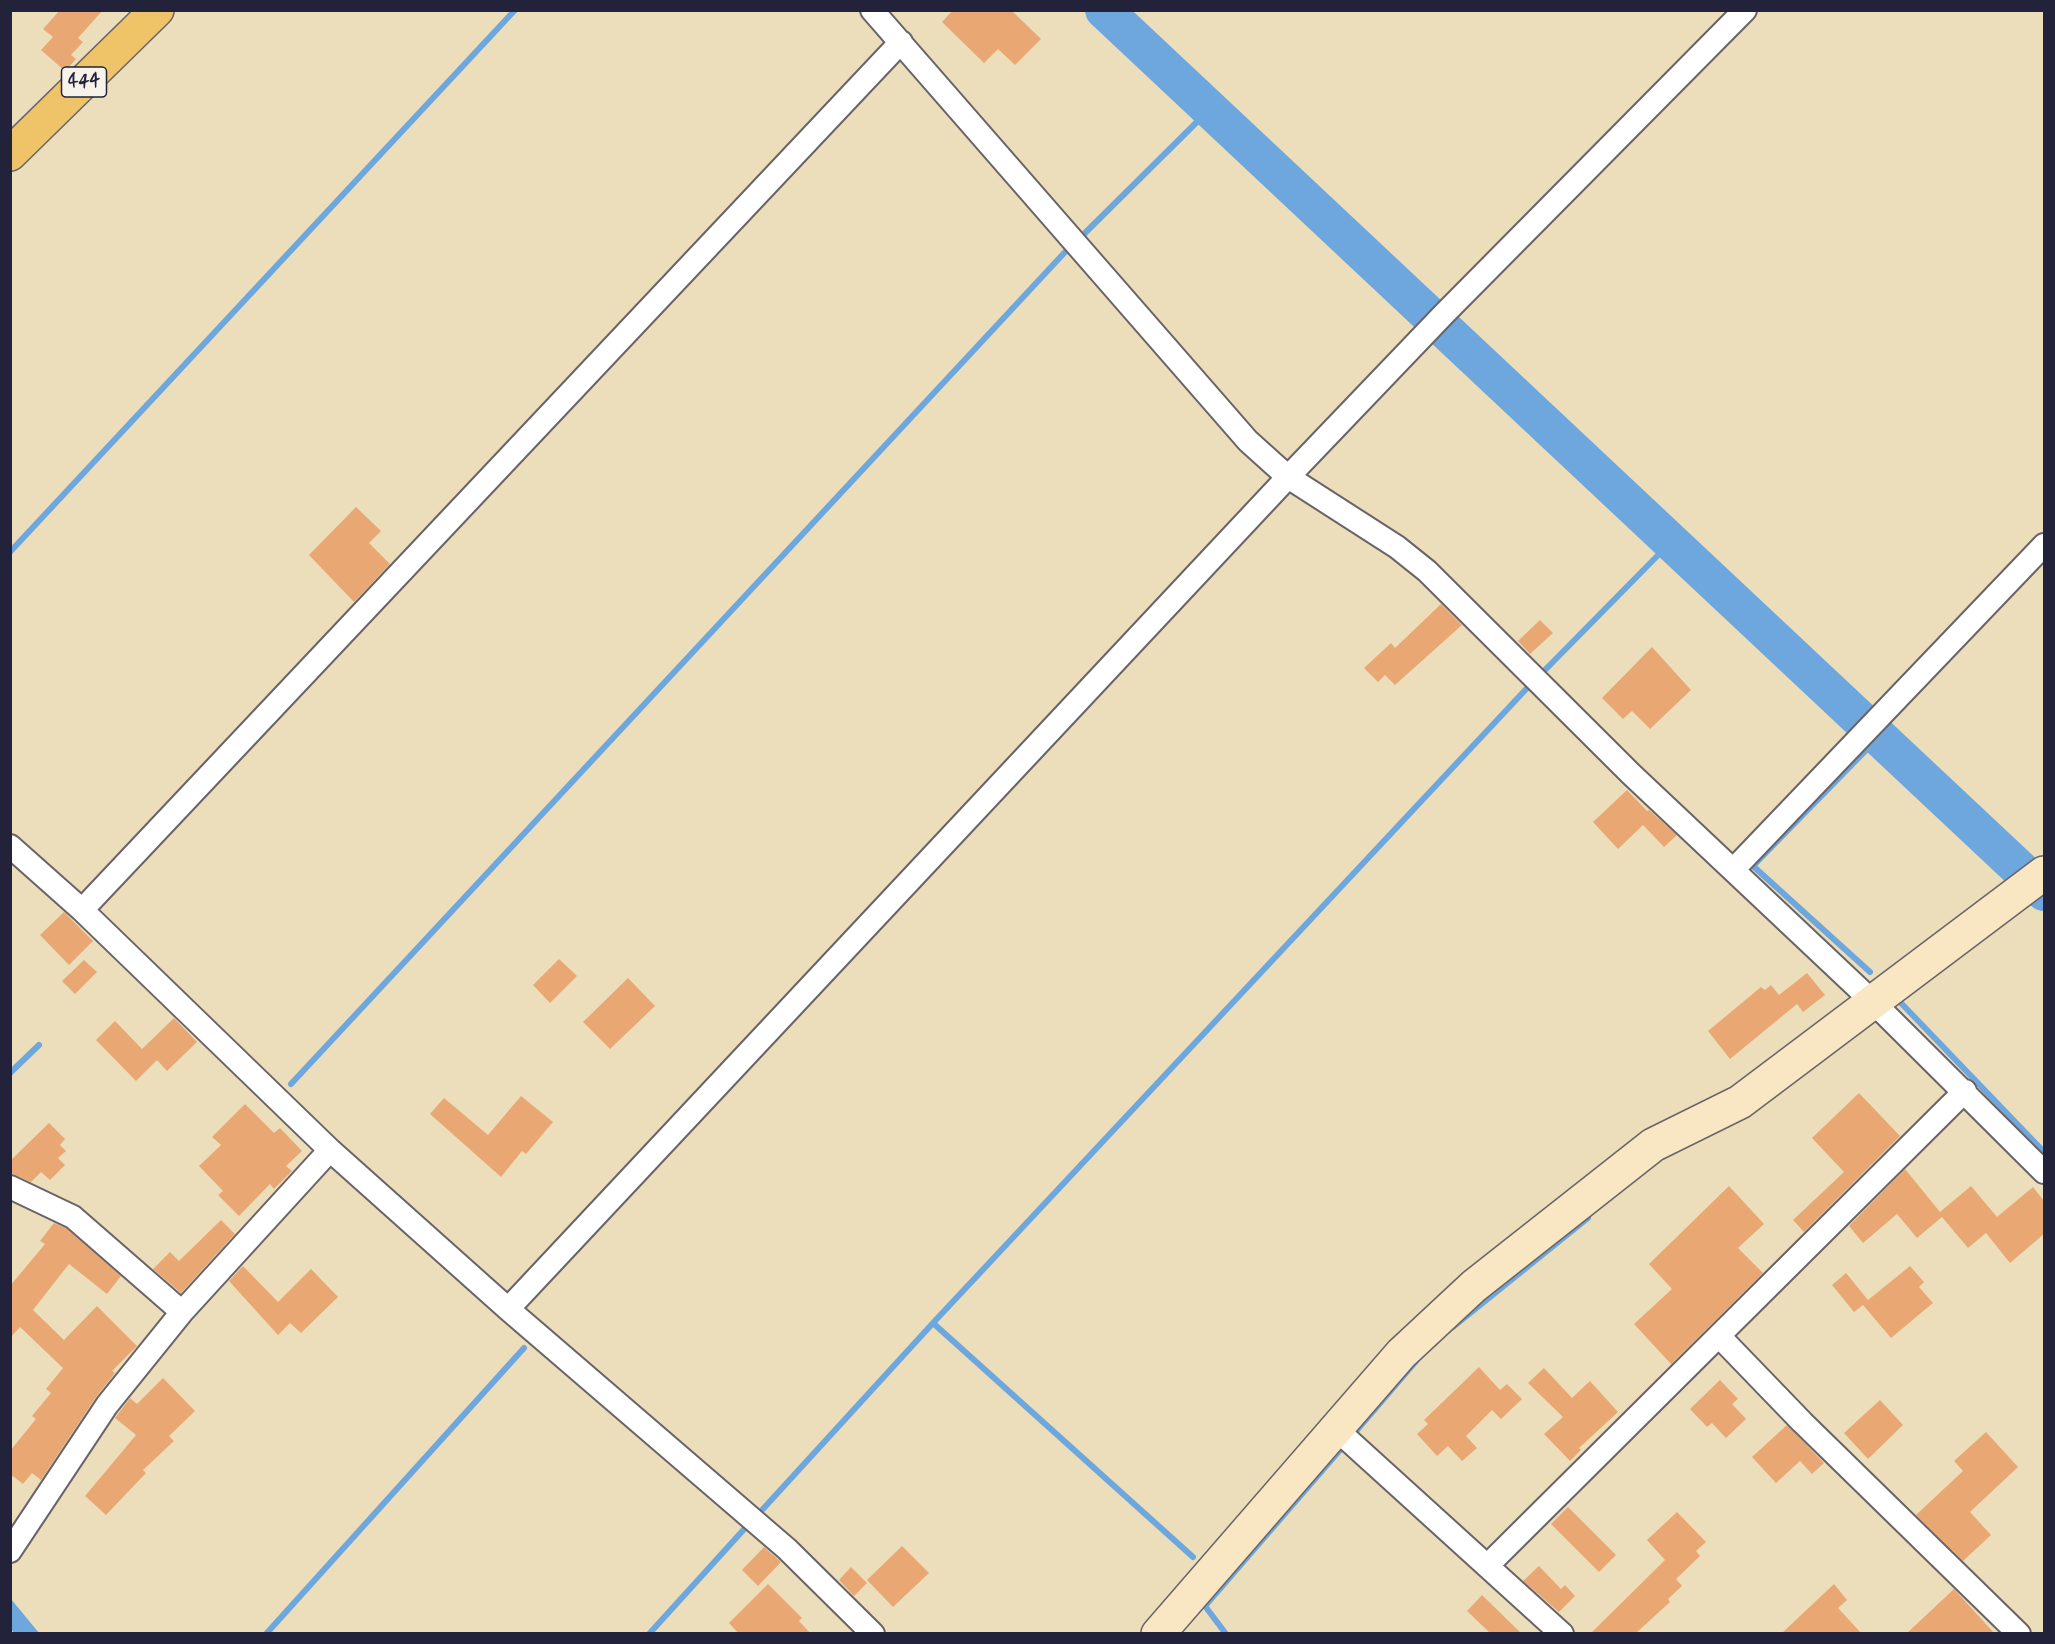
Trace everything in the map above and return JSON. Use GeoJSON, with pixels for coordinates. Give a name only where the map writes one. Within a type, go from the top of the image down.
{"type":"FeatureCollection","features":[{"type":"Feature","properties":{"kind":"highway","name":"444"},"geometry":{"type":"LineString","coordinates":[[10,154],[157,10]]}},
{"type":"Feature","properties":{"kind":"street"},"geometry":{"type":"LineString","coordinates":[[872,10],[1207,397],[1248,441],[1288,477],[1397,547],[1427,571],[1632,774],[1965,1091],[2044,1172]]}},
{"type":"Feature","properties":{"kind":"street"},"geometry":{"type":"LineString","coordinates":[[508,1309],[1288,477],[1744,10]]}},
{"type":"Feature","properties":{"kind":"street"},"geometry":{"type":"LineString","coordinates":[[82,910],[901,42]]}},
{"type":"Feature","properties":{"kind":"street"},"geometry":{"type":"LineString","coordinates":[[1733,870],[2044,545]]}},
{"type":"Feature","properties":{"kind":"street"},"geometry":{"type":"LineString","coordinates":[[10,846],[82,910],[330,1150],[508,1309],[788,1549],[873,1634]]}},
{"type":"Feature","properties":{"kind":"street"},"geometry":{"type":"LineString","coordinates":[[1158,1634],[1190,1600],[1335,1428],[1401,1354],[1474,1286],[1653,1145],[1740,1102],[2044,873]]}},
{"type":"Feature","properties":{"kind":"street"},"geometry":{"type":"LineString","coordinates":[[1487,1566],[1965,1091]]}},
{"type":"Feature","properties":{"kind":"street"},"geometry":{"type":"LineString","coordinates":[[10,1551],[107,1405],[182,1312],[330,1150]]}},
{"type":"Feature","properties":{"kind":"street"},"geometry":{"type":"LineString","coordinates":[[10,1187],[73,1217],[182,1312]]}},
{"type":"Feature","properties":{"kind":"street"},"geometry":{"type":"LineString","coordinates":[[1719,1336],[1802,1422],[2016,1632]]}},
{"type":"Feature","properties":{"kind":"street"},"geometry":{"type":"LineString","coordinates":[[1335,1428],[1562,1634]]}},
{"type":"Feature","properties":{"kind":"water"},"geometry":{"type":"Polygon","coordinates":[[[10,1599],[39,1633],[14,1633],[11,1629],[10,1599]]]}},
{"type":"Feature","properties":{"kind":"building"},"geometry":{"type":"Polygon","coordinates":[[[60,10],[103,10],[78,38],[83,42],[71,55],[76,59],[65,71],[41,50],[53,37],[43,29],[60,10]]]}},
{"type":"Feature","properties":{"kind":"building"},"geometry":{"type":"Polygon","coordinates":[[[953,10],[1011,10],[1041,39],[1015,65],[998,49],[984,63],[942,22],[953,10]]]}},
{"type":"Feature","properties":{"kind":"building"},"geometry":{"type":"Polygon","coordinates":[[[356,507],[381,531],[369,543],[390,564],[354,602],[309,555],[356,507]]]}},
{"type":"Feature","properties":{"kind":"building"},"geometry":{"type":"Polygon","coordinates":[[[1441,604],[1462,625],[1395,685],[1385,675],[1378,682],[1364,668],[1391,643],[1395,648],[1441,604]]]}},
{"type":"Feature","properties":{"kind":"building"},"geometry":{"type":"Polygon","coordinates":[[[1540,620],[1553,633],[1530,654],[1518,641],[1540,620]]]}},
{"type":"Feature","properties":{"kind":"building"},"geometry":{"type":"Polygon","coordinates":[[[1652,647],[1691,690],[1650,729],[1632,711],[1623,719],[1602,698],[1652,647]]]}},
{"type":"Feature","properties":{"kind":"building"},"geometry":{"type":"Polygon","coordinates":[[[1627,790],[1647,811],[1649,810],[1677,835],[1664,847],[1643,825],[1618,849],[1593,822],[1627,790]]]}},
{"type":"Feature","properties":{"kind":"building"},"geometry":{"type":"Polygon","coordinates":[[[64,912],[93,941],[69,965],[40,935],[64,912]]]}},
{"type":"Feature","properties":{"kind":"building"},"geometry":{"type":"Polygon","coordinates":[[[559,959],[577,976],[550,1003],[533,985],[559,959]]]}},
{"type":"Feature","properties":{"kind":"building"},"geometry":{"type":"Polygon","coordinates":[[[84,960],[97,972],[75,994],[62,981],[84,960]]]}},
{"type":"Feature","properties":{"kind":"building"},"geometry":{"type":"Polygon","coordinates":[[[1807,973],[1825,995],[1803,1012],[1797,1004],[1730,1059],[1708,1031],[1761,987],[1765,990],[1771,985],[1779,995],[1807,973]]]}},
{"type":"Feature","properties":{"kind":"building"},"geometry":{"type":"Polygon","coordinates":[[[628,978],[655,1006],[610,1049],[583,1022],[628,978]]]}},
{"type":"Feature","properties":{"kind":"building"},"geometry":{"type":"Polygon","coordinates":[[[174,1018],[197,1042],[167,1071],[157,1060],[136,1081],[96,1040],[115,1021],[142,1049],[174,1018]]]}},
{"type":"Feature","properties":{"kind":"building"},"geometry":{"type":"Polygon","coordinates":[[[1859,1093],[1900,1136],[1804,1232],[1793,1220],[1844,1172],[1812,1138],[1859,1093]]]}},
{"type":"Feature","properties":{"kind":"building"},"geometry":{"type":"Polygon","coordinates":[[[521,1096],[553,1122],[526,1154],[522,1151],[501,1177],[430,1114],[444,1098],[488,1135],[521,1096]]]}},
{"type":"Feature","properties":{"kind":"building"},"geometry":{"type":"Polygon","coordinates":[[[245,1104],[274,1133],[280,1128],[302,1151],[286,1166],[292,1171],[274,1189],[270,1184],[239,1216],[218,1195],[223,1191],[199,1166],[221,1145],[212,1137],[245,1104]]]}},
{"type":"Feature","properties":{"kind":"building"},"geometry":{"type":"Polygon","coordinates":[[[49,1123],[65,1139],[60,1145],[66,1151],[58,1158],[65,1165],[50,1180],[41,1172],[31,1182],[13,1174],[10,1171],[10,1161],[49,1123]]]}},
{"type":"Feature","properties":{"kind":"building"},"geometry":{"type":"Polygon","coordinates":[[[1905,1169],[1940,1212],[1971,1186],[1997,1217],[2033,1187],[2044,1201],[2044,1234],[2010,1263],[1986,1233],[1968,1248],[1942,1217],[1917,1238],[1897,1214],[1863,1243],[1849,1226],[1905,1169]]]}},
{"type":"Feature","properties":{"kind":"building"},"geometry":{"type":"Polygon","coordinates":[[[1729,1186],[1764,1224],[1738,1248],[1763,1273],[1671,1364],[1634,1324],[1672,1289],[1649,1264],[1729,1186]]]}},
{"type":"Feature","properties":{"kind":"building"},"geometry":{"type":"Polygon","coordinates":[[[221,1220],[235,1234],[181,1293],[153,1269],[170,1252],[179,1261],[221,1220]]]}},
{"type":"Feature","properties":{"kind":"building"},"geometry":{"type":"Polygon","coordinates":[[[54,1223],[66,1228],[121,1276],[107,1294],[69,1264],[33,1310],[64,1340],[97,1306],[137,1346],[112,1371],[115,1373],[96,1397],[41,1480],[32,1473],[23,1484],[10,1474],[10,1451],[36,1419],[32,1416],[51,1393],[46,1389],[63,1368],[20,1327],[10,1338],[10,1286],[45,1244],[40,1241],[54,1223]]]}},
{"type":"Feature","properties":{"kind":"building"},"geometry":{"type":"Polygon","coordinates":[[[243,1266],[278,1302],[311,1269],[338,1297],[301,1333],[290,1323],[278,1335],[229,1281],[243,1266]]]}},
{"type":"Feature","properties":{"kind":"building"},"geometry":{"type":"Polygon","coordinates":[[[1910,1266],[1924,1282],[1919,1287],[1933,1303],[1891,1338],[1863,1305],[1854,1312],[1832,1285],[1846,1273],[1868,1300],[1910,1266]]]}},
{"type":"Feature","properties":{"kind":"building"},"geometry":{"type":"Polygon","coordinates":[[[1479,1367],[1500,1390],[1507,1384],[1522,1399],[1501,1419],[1492,1410],[1466,1436],[1477,1448],[1462,1461],[1448,1446],[1437,1456],[1417,1434],[1428,1424],[1424,1420],[1479,1367]]]}},
{"type":"Feature","properties":{"kind":"building"},"geometry":{"type":"Polygon","coordinates":[[[1544,1368],[1572,1398],[1590,1381],[1618,1412],[1579,1448],[1581,1450],[1570,1461],[1544,1434],[1563,1417],[1528,1383],[1544,1368]]]}},
{"type":"Feature","properties":{"kind":"building"},"geometry":{"type":"Polygon","coordinates":[[[163,1378],[195,1411],[169,1436],[174,1441],[143,1470],[146,1473],[106,1515],[85,1496],[136,1435],[115,1418],[130,1398],[137,1404],[163,1378]]]}},
{"type":"Feature","properties":{"kind":"building"},"geometry":{"type":"Polygon","coordinates":[[[1720,1380],[1738,1399],[1732,1404],[1746,1419],[1726,1438],[1712,1423],[1707,1427],[1690,1409],[1720,1380]]]}},
{"type":"Feature","properties":{"kind":"building"},"geometry":{"type":"Polygon","coordinates":[[[1880,1400],[1903,1425],[1868,1459],[1844,1433],[1880,1400]]]}},
{"type":"Feature","properties":{"kind":"building"},"geometry":{"type":"Polygon","coordinates":[[[1787,1425],[1824,1463],[1812,1474],[1800,1461],[1776,1483],[1752,1457],[1787,1425]]]}},
{"type":"Feature","properties":{"kind":"building"},"geometry":{"type":"Polygon","coordinates":[[[1986,1432],[2018,1467],[1970,1512],[1991,1535],[1963,1561],[1916,1515],[1963,1471],[1954,1461],[1986,1432]]]}},
{"type":"Feature","properties":{"kind":"building"},"geometry":{"type":"Polygon","coordinates":[[[1568,1507],[1616,1555],[1599,1572],[1551,1524],[1568,1507]]]}},
{"type":"Feature","properties":{"kind":"building"},"geometry":{"type":"Polygon","coordinates":[[[1677,1512],[1706,1542],[1696,1551],[1700,1556],[1676,1579],[1682,1586],[1668,1599],[1670,1602],[1635,1634],[1590,1634],[1665,1560],[1647,1540],[1677,1512]]]}},
{"type":"Feature","properties":{"kind":"building"},"geometry":{"type":"Polygon","coordinates":[[[902,1546],[929,1573],[893,1607],[867,1580],[902,1546]]]}},
{"type":"Feature","properties":{"kind":"building"},"geometry":{"type":"Polygon","coordinates":[[[764,1547],[781,1562],[758,1586],[742,1570],[764,1547]]]}},
{"type":"Feature","properties":{"kind":"building"},"geometry":{"type":"Polygon","coordinates":[[[1539,1566],[1561,1589],[1565,1585],[1575,1596],[1559,1612],[1523,1581],[1539,1566]]]}},
{"type":"Feature","properties":{"kind":"building"},"geometry":{"type":"Polygon","coordinates":[[[851,1567],[867,1583],[854,1596],[839,1580],[851,1567]]]}},
{"type":"Feature","properties":{"kind":"building"},"geometry":{"type":"Polygon","coordinates":[[[768,1584],[802,1618],[799,1621],[811,1634],[739,1634],[729,1623],[768,1584]]]}},
{"type":"Feature","properties":{"kind":"building"},"geometry":{"type":"Polygon","coordinates":[[[1834,1584],[1847,1600],[1838,1608],[1862,1634],[1781,1634],[1834,1584]]]}},
{"type":"Feature","properties":{"kind":"building"},"geometry":{"type":"Polygon","coordinates":[[[1954,1589],[1995,1634],[1906,1634],[1954,1589]]]}},
{"type":"Feature","properties":{"kind":"building"},"geometry":{"type":"Polygon","coordinates":[[[1482,1595],[1522,1634],[1491,1634],[1467,1611],[1482,1595]]]}},
{"type":"Feature","properties":{"kind":"waterway"},"geometry":{"type":"LineString","coordinates":[[10,552],[515,10]]}},
{"type":"Feature","properties":{"kind":"waterway"},"geometry":{"type":"LineString","coordinates":[[1104,10],[2044,892]]}},
{"type":"Feature","properties":{"kind":"waterway"},"geometry":{"type":"LineString","coordinates":[[1082,236],[1210,109]]}},
{"type":"Feature","properties":{"kind":"waterway"},"geometry":{"type":"LineString","coordinates":[[291,1084],[1066,251]]}},
{"type":"Feature","properties":{"kind":"waterway"},"geometry":{"type":"LineString","coordinates":[[1545,670],[1671,542]]}},
{"type":"Feature","properties":{"kind":"waterway"},"geometry":{"type":"LineString","coordinates":[[763,1509],[933,1323],[1529,686]]}},
{"type":"Feature","properties":{"kind":"waterway"},"geometry":{"type":"LineString","coordinates":[[1870,972],[1753,866],[1879,737]]}},
{"type":"Feature","properties":{"kind":"waterway"},"geometry":{"type":"LineString","coordinates":[[1901,1003],[2044,1152]]}},
{"type":"Feature","properties":{"kind":"waterway"},"geometry":{"type":"LineString","coordinates":[[10,1073],[39,1045]]}},
{"type":"Feature","properties":{"kind":"waterway"},"geometry":{"type":"LineString","coordinates":[[1453,1327],[1588,1218]]}},
{"type":"Feature","properties":{"kind":"waterway"},"geometry":{"type":"LineString","coordinates":[[933,1323],[1193,1557]]}},
{"type":"Feature","properties":{"kind":"waterway"},"geometry":{"type":"LineString","coordinates":[[266,1634],[524,1348]]}},
{"type":"Feature","properties":{"kind":"waterway"},"geometry":{"type":"LineString","coordinates":[[1357,1430],[1417,1360]]}},
{"type":"Feature","properties":{"kind":"waterway"},"geometry":{"type":"LineString","coordinates":[[1226,1634],[1205,1606],[1340,1450]]}},
{"type":"Feature","properties":{"kind":"waterway"},"geometry":{"type":"LineString","coordinates":[[649,1634],[747,1526]]}}]}
